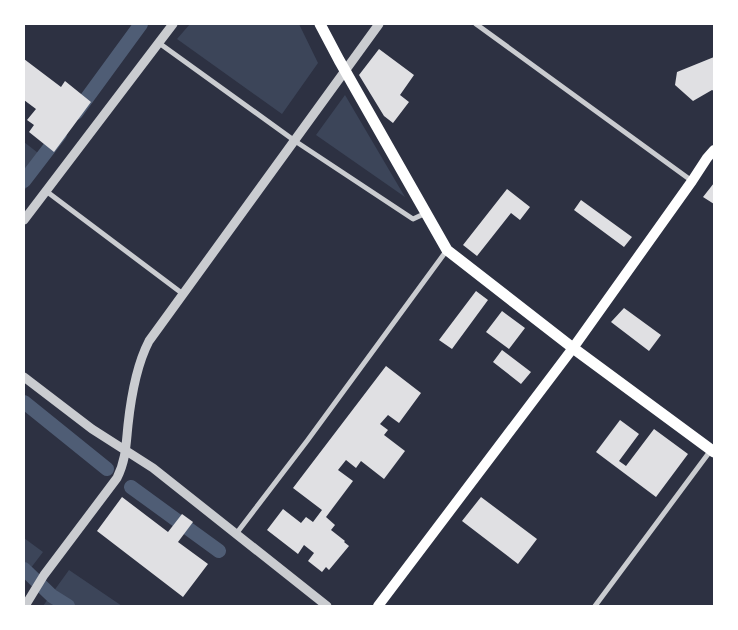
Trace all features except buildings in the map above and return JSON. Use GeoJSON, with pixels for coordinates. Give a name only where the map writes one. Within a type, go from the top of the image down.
{"type":"FeatureCollection","features":[{"type":"Feature","properties":{"kind":"main road"},"geometry":{"type":"LineString","coordinates":[[320,24],[447,250],[574,348],[713,451]]}},
{"type":"Feature","properties":{"kind":"main road"},"geometry":{"type":"LineString","coordinates":[[378,606],[574,348],[714,150]]}},
{"type":"Feature","properties":{"kind":"street"},"geometry":{"type":"LineString","coordinates":[[24,220],[173,24]]}},
{"type":"Feature","properties":{"kind":"street"},"geometry":{"type":"LineString","coordinates":[[25,606],[44,575],[117,478],[121,470],[126,451],[128,422],[138,367],[149,341],[379,24]]}},
{"type":"Feature","properties":{"kind":"street"},"geometry":{"type":"LineString","coordinates":[[476,24],[692,181]]}},
{"type":"Feature","properties":{"kind":"street"},"geometry":{"type":"LineString","coordinates":[[159,43],[295,141],[413,219],[426,213]]}},
{"type":"Feature","properties":{"kind":"street"},"geometry":{"type":"LineString","coordinates":[[46,191],[183,294]]}},
{"type":"Feature","properties":{"kind":"street"},"geometry":{"type":"LineString","coordinates":[[236,534],[302,448],[447,250]]}},
{"type":"Feature","properties":{"kind":"street"},"geometry":{"type":"LineString","coordinates":[[24,377],[92,429],[153,468],[327,606]]}},
{"type":"Feature","properties":{"kind":"street"},"geometry":{"type":"LineString","coordinates":[[595,606],[713,451]]}},
{"type":"Feature","properties":{"kind":"shaded area"},"geometry":{"type":"Polygon","coordinates":[[[190,24],[299,24],[318,63],[282,114],[177,39],[190,24]]]}},
{"type":"Feature","properties":{"kind":"shaded area"},"geometry":{"type":"Polygon","coordinates":[[[345,95],[405,197],[316,135],[345,95]]]}},
{"type":"Feature","properties":{"kind":"shaded area"},"geometry":{"type":"Polygon","coordinates":[[[24,142],[47,160],[24,191],[24,142]]]}},
{"type":"Feature","properties":{"kind":"shaded area"},"geometry":{"type":"Polygon","coordinates":[[[24,538],[43,552],[24,577],[24,538]]]}},
{"type":"Feature","properties":{"kind":"shaded area"},"geometry":{"type":"Polygon","coordinates":[[[69,570],[122,606],[43,606],[69,570]]]}},
{"type":"Feature","properties":{"kind":"waterway"},"geometry":{"type":"LineString","coordinates":[[76,113],[141,24]]}},
{"type":"Feature","properties":{"kind":"waterway"},"geometry":{"type":"LineString","coordinates":[[24,181],[60,134]]}},
{"type":"Feature","properties":{"kind":"waterway"},"geometry":{"type":"LineString","coordinates":[[24,402],[107,469]]}},
{"type":"Feature","properties":{"kind":"waterway"},"geometry":{"type":"LineString","coordinates":[[131,487],[219,551]]}},
{"type":"Feature","properties":{"kind":"waterway"},"geometry":{"type":"LineString","coordinates":[[24,569],[52,596],[68,606]]}}]}
